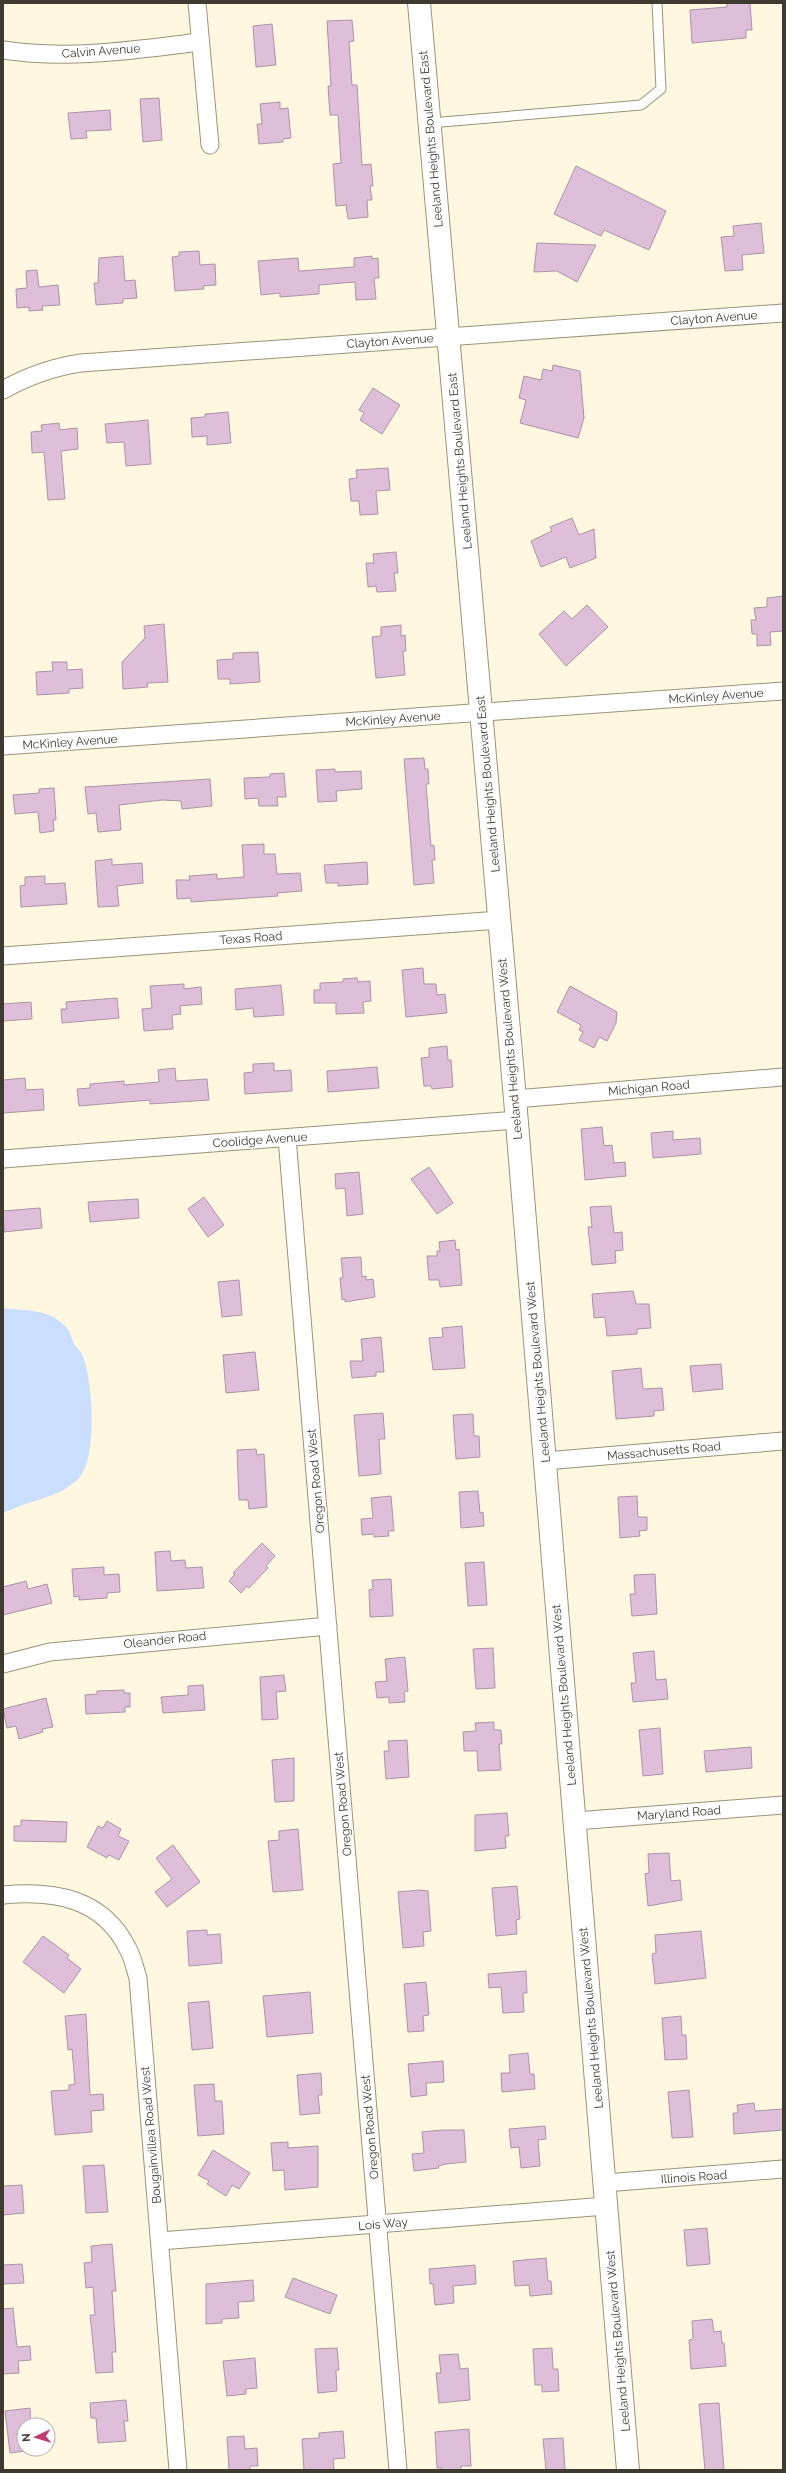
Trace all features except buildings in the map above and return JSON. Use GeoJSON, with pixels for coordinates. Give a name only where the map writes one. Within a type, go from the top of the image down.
{"type":"FeatureCollection","features":[{"type":"Feature","properties":{"kind":"main road","name":"Leeland Heights Boulevard East"},"geometry":{"type":"LineString","coordinates":[[419,3],[500,920]]}},
{"type":"Feature","properties":{"kind":"main road","name":"Leeland Heights Boulevard West"},"geometry":{"type":"LineString","coordinates":[[500,920],[628,2470]]}},
{"type":"Feature","properties":{"kind":"street"},"geometry":{"type":"LineString","coordinates":[[196,3],[210,145]]}},
{"type":"Feature","properties":{"kind":"street","name":"Calvin Avenue"},"geometry":{"type":"LineString","coordinates":[[3,50],[31,54],[56,54],[200,42]]}},
{"type":"Feature","properties":{"kind":"street","name":"Clayton Avenue"},"geometry":{"type":"LineString","coordinates":[[3,390],[41,372],[67,365],[783,313]]}},
{"type":"Feature","properties":{"kind":"street","name":"McKinley Avenue"},"geometry":{"type":"LineString","coordinates":[[3,746],[783,691]]}},
{"type":"Feature","properties":{"kind":"street","name":"Texas Road"},"geometry":{"type":"LineString","coordinates":[[3,956],[500,920]]}},
{"type":"Feature","properties":{"kind":"street","name":"Michigan Road"},"geometry":{"type":"LineString","coordinates":[[516,1110],[783,1077]]}},
{"type":"Feature","properties":{"kind":"street","name":"Coolidge Avenue"},"geometry":{"type":"LineString","coordinates":[[3,1158],[287,1138],[516,1110]]}},
{"type":"Feature","properties":{"kind":"street","name":"Oregon Road West"},"geometry":{"type":"LineString","coordinates":[[287,1138],[379,2224],[398,2470]]}},
{"type":"Feature","properties":{"kind":"street","name":"Massachusetts Road"},"geometry":{"type":"LineString","coordinates":[[545,1461],[783,1441]]}},
{"type":"Feature","properties":{"kind":"street","name":"Oleander Road"},"geometry":{"type":"LineString","coordinates":[[3,1664],[50,1652],[328,1626]]}},
{"type":"Feature","properties":{"kind":"street","name":"Maryland Road"},"geometry":{"type":"LineString","coordinates":[[575,1821],[783,1805]]}},
{"type":"Feature","properties":{"kind":"street","name":"Bougainvillea Road West"},"geometry":{"type":"LineString","coordinates":[[3,1895],[41,1893],[67,1898],[92,1906],[113,1927],[128,1949],[138,1978],[178,2470]]}},
{"type":"Feature","properties":{"kind":"street","name":"Illinois Road"},"geometry":{"type":"LineString","coordinates":[[605,2183],[783,2169]]}},
{"type":"Feature","properties":{"kind":"street","name":"Lois Way"},"geometry":{"type":"LineString","coordinates":[[160,2241],[606,2206]]}},
{"type":"Feature","properties":{"kind":"lane"},"geometry":{"type":"LineString","coordinates":[[430,123],[641,105],[661,89],[657,3]]}},
{"type":"Feature","properties":{"kind":"water"},"geometry":{"type":"Polygon","coordinates":[[[3,1308],[44,1313],[58,1320],[67,1328],[82,1354],[86,1365],[92,1418],[89,1454],[85,1468],[79,1478],[59,1492],[3,1513],[3,1308]]]}}]}
